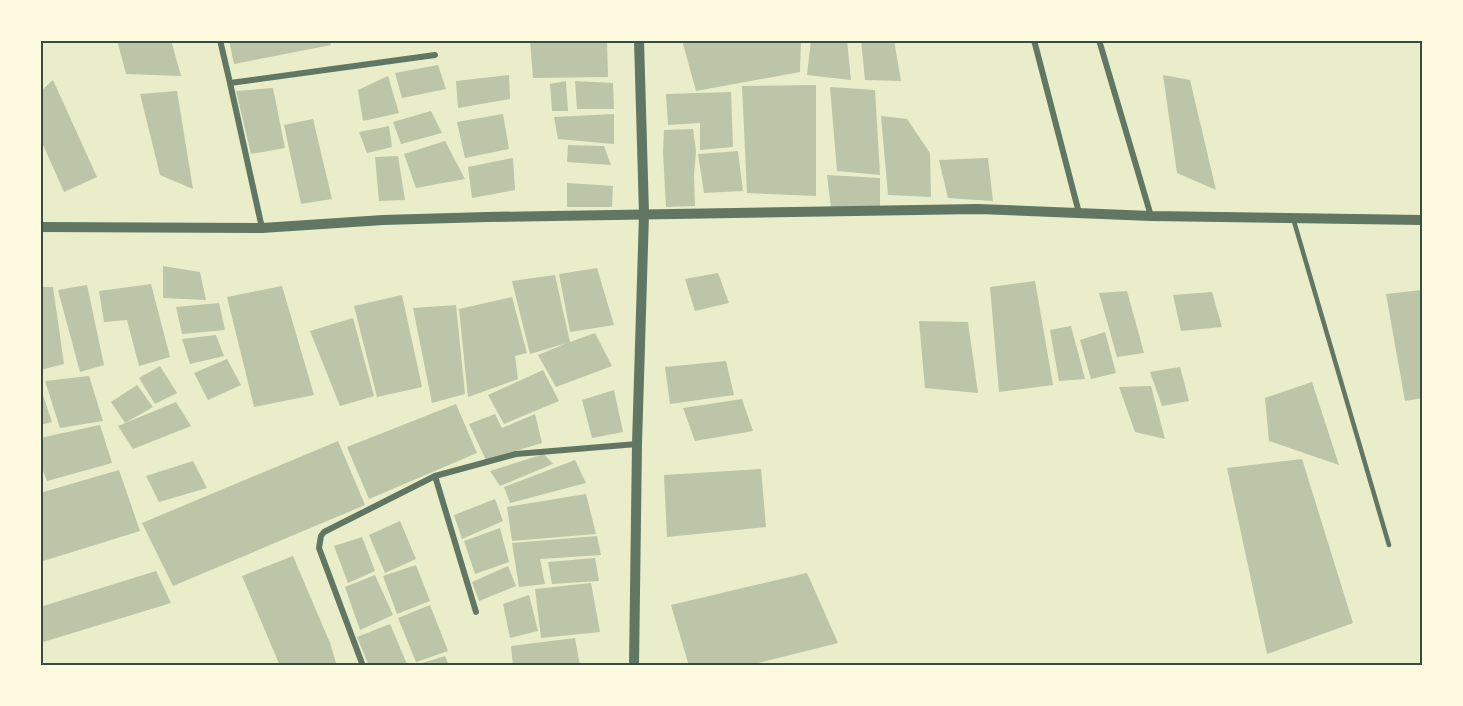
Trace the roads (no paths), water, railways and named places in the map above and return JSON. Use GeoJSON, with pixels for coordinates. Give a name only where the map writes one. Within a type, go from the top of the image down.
{"type":"FeatureCollection","features":[{"type":"Feature","properties":{"kind":"street"},"geometry":{"type":"LineString","coordinates":[[220,40],[262,228]]}},
{"type":"Feature","properties":{"kind":"street"},"geometry":{"type":"LineString","coordinates":[[634,666],[637,444],[644,213],[639,40]]}},
{"type":"Feature","properties":{"kind":"street"},"geometry":{"type":"LineString","coordinates":[[1034,40],[1079,213]]}},
{"type":"Feature","properties":{"kind":"street"},"geometry":{"type":"LineString","coordinates":[[1099,40],[1151,216]]}},
{"type":"Feature","properties":{"kind":"street"},"geometry":{"type":"LineString","coordinates":[[230,82],[435,55]]}},
{"type":"Feature","properties":{"kind":"street"},"geometry":{"type":"LineString","coordinates":[[40,227],[262,228],[383,220],[644,213],[978,209],[1151,216],[1422,219]]}},
{"type":"Feature","properties":{"kind":"street"},"geometry":{"type":"LineString","coordinates":[[363,666],[319,548],[324,532],[435,476],[516,454],[637,444]]}},
{"type":"Feature","properties":{"kind":"street"},"geometry":{"type":"LineString","coordinates":[[435,476],[476,612]]}},
{"type":"Feature","properties":{"kind":"lane"},"geometry":{"type":"LineString","coordinates":[[1293,218],[1389,545]]}}]}
